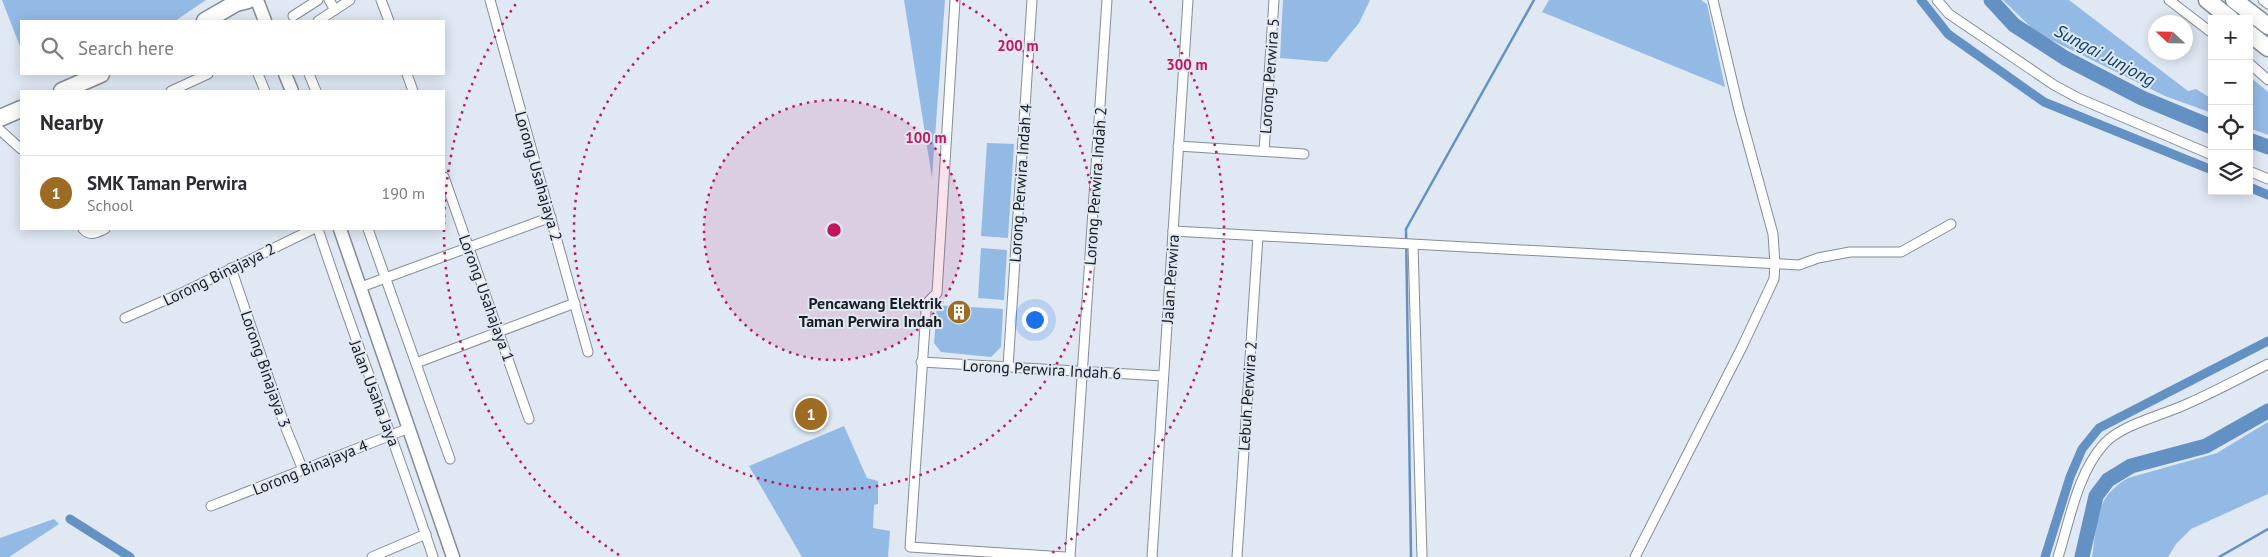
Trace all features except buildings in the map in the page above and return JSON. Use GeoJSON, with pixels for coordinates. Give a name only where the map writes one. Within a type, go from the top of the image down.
{"type":"FeatureCollection","features":[{"type":"Feature","properties":{"kind":"highway"},"geometry":{"type":"LineString","coordinates":[[2207,0],[2226,15]]}},
{"type":"Feature","properties":{"kind":"highway"},"geometry":{"type":"LineString","coordinates":[[2234,0],[2268,26]]}},
{"type":"Feature","properties":{"kind":"highway"},"geometry":{"type":"LineString","coordinates":[[207,20],[241,1]]}},
{"type":"Feature","properties":{"kind":"highway"},"geometry":{"type":"LineString","coordinates":[[2253,36],[2268,48]]}},
{"type":"Feature","properties":{"kind":"highway"},"geometry":{"type":"LineString","coordinates":[[64,90],[99,75]]}},
{"type":"Feature","properties":{"kind":"highway"},"geometry":{"type":"LineString","coordinates":[[0,118],[20,109]]}},
{"type":"Feature","properties":{"kind":"street"},"geometry":{"type":"LineString","coordinates":[[257,0],[266,20]]}},
{"type":"Feature","properties":{"kind":"street"},"geometry":{"type":"LineString","coordinates":[[293,16],[318,0]]}},
{"type":"Feature","properties":{"kind":"street"},"geometry":{"type":"LineString","coordinates":[[329,0],[335,10]]}},
{"type":"Feature","properties":{"kind":"street"},"geometry":{"type":"LineString","coordinates":[[320,20],[350,0]]}},
{"type":"Feature","properties":{"kind":"street"},"geometry":{"type":"LineString","coordinates":[[381,0],[389,20]]}},
{"type":"Feature","properties":{"kind":"street","name":"Lorong Usahajaya 2"},"geometry":{"type":"LineString","coordinates":[[490,0],[588,352]]}},
{"type":"Feature","properties":{"kind":"street"},"geometry":{"type":"LineString","coordinates":[[955,0],[937,293],[929,301],[926,311],[910,547],[1065,557]]}},
{"type":"Feature","properties":{"kind":"street","name":"Lorong Perwira Indah 4"},"geometry":{"type":"LineString","coordinates":[[1008,367],[1032,0]]}},
{"type":"Feature","properties":{"kind":"street","name":"Lorong Perwira Indah 2"},"geometry":{"type":"LineString","coordinates":[[1070,557],[1107,0]]}},
{"type":"Feature","properties":{"kind":"street","name":"Jalan Perwira"},"geometry":{"type":"LineString","coordinates":[[1152,557],[1188,0]]}},
{"type":"Feature","properties":{"kind":"street","name":"Lorong Perwira 5"},"geometry":{"type":"LineString","coordinates":[[1264,151],[1274,0]]}},
{"type":"Feature","properties":{"kind":"street"},"geometry":{"type":"LineString","coordinates":[[1635,557],[1754,323],[1774,279],[1773,234],[1746,138],[1713,0]]}},
{"type":"Feature","properties":{"kind":"street"},"geometry":{"type":"LineString","coordinates":[[1937,0],[1949,14],[2062,89],[2078,98],[2208,153]]}},
{"type":"Feature","properties":{"kind":"street"},"geometry":{"type":"LineString","coordinates":[[2169,0],[2208,30]]}},
{"type":"Feature","properties":{"kind":"street"},"geometry":{"type":"LineString","coordinates":[[2264,0],[2268,4]]}},
{"type":"Feature","properties":{"kind":"street"},"geometry":{"type":"LineString","coordinates":[[2253,67],[2268,80]]}},
{"type":"Feature","properties":{"kind":"street"},"geometry":{"type":"LineString","coordinates":[[173,90],[206,75]]}},
{"type":"Feature","properties":{"kind":"street"},"geometry":{"type":"LineString","coordinates":[[258,75],[266,90]]}},
{"type":"Feature","properties":{"kind":"street"},"geometry":{"type":"LineString","coordinates":[[286,75],[292,90]]}},
{"type":"Feature","properties":{"kind":"street"},"geometry":{"type":"LineString","coordinates":[[308,75],[316,90]]}},
{"type":"Feature","properties":{"kind":"street"},"geometry":{"type":"LineString","coordinates":[[407,75],[413,90]]}},
{"type":"Feature","properties":{"kind":"street"},"geometry":{"type":"LineString","coordinates":[[0,130],[20,148]]}},
{"type":"Feature","properties":{"kind":"street"},"geometry":{"type":"LineString","coordinates":[[1178,146],[1304,154]]}},
{"type":"Feature","properties":{"kind":"street"},"geometry":{"type":"LineString","coordinates":[[2253,172],[2268,178]]}},
{"type":"Feature","properties":{"kind":"street","name":"Lorong Usahajaya 1"},"geometry":{"type":"LineString","coordinates":[[445,180],[529,419]]}},
{"type":"Feature","properties":{"kind":"street"},"geometry":{"type":"LineString","coordinates":[[361,287],[551,217]]}},
{"type":"Feature","properties":{"kind":"street"},"geometry":{"type":"LineString","coordinates":[[1173,231],[1799,265],[1818,258],[1850,252],[1901,252],[1951,224]]}},
{"type":"Feature","properties":{"kind":"street"},"geometry":{"type":"LineString","coordinates":[[85,231],[95,234],[103,230]]}},
{"type":"Feature","properties":{"kind":"street","name":"Lorong Binajaya 2"},"geometry":{"type":"LineString","coordinates":[[125,318],[186,291],[311,230]]}},
{"type":"Feature","properties":{"kind":"street","name":"Jalan Usaha Jaya"},"geometry":{"type":"LineString","coordinates":[[318,230],[350,328],[391,435],[433,557]]}},
{"type":"Feature","properties":{"kind":"street","name":"Jalan Usaha Jaya"},"geometry":{"type":"LineString","coordinates":[[340,230],[453,557]]}},
{"type":"Feature","properties":{"kind":"street"},"geometry":{"type":"LineString","coordinates":[[368,230],[450,459]]}},
{"type":"Feature","properties":{"kind":"street","name":"Lebuh Perwira 2"},"geometry":{"type":"LineString","coordinates":[[1236,557],[1258,236]]}},
{"type":"Feature","properties":{"kind":"street"},"geometry":{"type":"LineString","coordinates":[[1412,245],[1422,557]]}},
{"type":"Feature","properties":{"kind":"street","name":"Lorong Binajaya 3"},"geometry":{"type":"LineString","coordinates":[[231,268],[285,426],[303,470]]}},
{"type":"Feature","properties":{"kind":"street"},"geometry":{"type":"LineString","coordinates":[[416,362],[575,303]]}},
{"type":"Feature","properties":{"kind":"street","name":"Lorong Perwira Indah 6"},"geometry":{"type":"LineString","coordinates":[[922,362],[1163,376]]}},
{"type":"Feature","properties":{"kind":"street"},"geometry":{"type":"LineString","coordinates":[[2058,557],[2080,486],[2088,467],[2104,444],[2117,433],[2188,403],[2268,364]]}},
{"type":"Feature","properties":{"kind":"street","name":"Lorong Binajaya 4"},"geometry":{"type":"LineString","coordinates":[[211,506],[409,428]]}},
{"type":"Feature","properties":{"kind":"street"},"geometry":{"type":"LineString","coordinates":[[372,557],[426,534]]}},
{"type":"Feature","properties":{"kind":"shaded area"},"geometry":{"type":"Polygon","coordinates":[[[2,0],[206,0],[176,20],[20,20],[20,46],[2,0]]]}},
{"type":"Feature","properties":{"kind":"shaded area"},"geometry":{"type":"Polygon","coordinates":[[[904,0],[945,0],[932,178],[904,0]]]}},
{"type":"Feature","properties":{"kind":"shaded area"},"geometry":{"type":"Polygon","coordinates":[[[1283,0],[1370,0],[1359,23],[1327,62],[1280,58],[1283,0]]]}},
{"type":"Feature","properties":{"kind":"shaded area"},"geometry":{"type":"Polygon","coordinates":[[[1549,0],[1701,0],[1707,4],[1725,87],[1542,12],[1549,0]]]}},
{"type":"Feature","properties":{"kind":"shaded area"},"geometry":{"type":"Polygon","coordinates":[[[2003,0],[2069,0],[2188,91],[2196,89],[2208,96],[2208,112],[2165,96],[2037,33],[2003,0]]]}},
{"type":"Feature","properties":{"kind":"shaded area"},"geometry":{"type":"Polygon","coordinates":[[[2253,79],[2268,92],[2268,135],[2253,129],[2253,79]]]}},
{"type":"Feature","properties":{"kind":"shaded area"},"geometry":{"type":"Polygon","coordinates":[[[987,143],[1014,144],[1008,238],[981,236],[987,143]]]}},
{"type":"Feature","properties":{"kind":"shaded area"},"geometry":{"type":"Polygon","coordinates":[[[981,248],[1007,250],[1004,300],[978,298],[981,248]]]}},
{"type":"Feature","properties":{"kind":"shaded area"},"geometry":{"type":"Polygon","coordinates":[[[937,305],[948,306],[948,317],[969,319],[970,307],[1003,309],[1001,347],[991,357],[941,352],[934,343],[937,305]]]}},
{"type":"Feature","properties":{"kind":"shaded area"},"geometry":{"type":"Polygon","coordinates":[[[2268,422],[2268,494],[2191,529],[2176,544],[2168,557],[2092,557],[2099,512],[2108,494],[2117,486],[2128,478],[2217,453],[2268,422]]]}},
{"type":"Feature","properties":{"kind":"shaded area"},"geometry":{"type":"Polygon","coordinates":[[[844,426],[867,478],[878,481],[878,504],[874,505],[873,528],[890,531],[888,557],[802,557],[749,466],[844,426]]]}},
{"type":"Feature","properties":{"kind":"shaded area"},"geometry":{"type":"Polygon","coordinates":[[[54,519],[59,524],[9,557],[0,557],[0,538],[54,519]]]}},
{"type":"Feature","properties":{"kind":"waterway"},"geometry":{"type":"LineString","coordinates":[[1411,557],[1406,229],[1534,0]]}},
{"type":"Feature","properties":{"kind":"waterway"},"geometry":{"type":"LineString","coordinates":[[1921,0],[1948,34],[2044,102],[2208,168]]}},
{"type":"Feature","properties":{"kind":"waterway","name":"Sungai Junjong"},"geometry":{"type":"LineString","coordinates":[[1991,0],[2014,25],[2065,58],[2142,98],[2208,125]]}},
{"type":"Feature","properties":{"kind":"waterway","name":"Sungai Junjong"},"geometry":{"type":"LineString","coordinates":[[2253,141],[2268,147]]}},
{"type":"Feature","properties":{"kind":"waterway"},"geometry":{"type":"LineString","coordinates":[[2253,189],[2268,195]]}},
{"type":"Feature","properties":{"kind":"waterway"},"geometry":{"type":"LineString","coordinates":[[2045,557],[2070,477],[2082,449],[2099,428],[2268,341]]}},
{"type":"Feature","properties":{"kind":"waterway","name":"Sungai Junjong"},"geometry":{"type":"LineString","coordinates":[[2082,557],[2096,496],[2108,480],[2131,466],[2206,446],[2268,411]]}},
{"type":"Feature","properties":{"kind":"waterway"},"geometry":{"type":"LineString","coordinates":[[70,519],[130,557]]}},
{"type":"Feature","properties":{"kind":"waterway"},"geometry":{"type":"LineString","coordinates":[[2219,557],[2268,529]]}},
{"type":"Feature","properties":{"kind":"place","name":"Pencawang Elektrik Taman Perwira Indah"},"geometry":{"type":"Point","coordinates":[959,312]}},
{"type":"Feature","properties":{"kind":"place","name":"SMK Taman Perwira"},"geometry":{"type":"Point","coordinates":[811,414]}}]}
